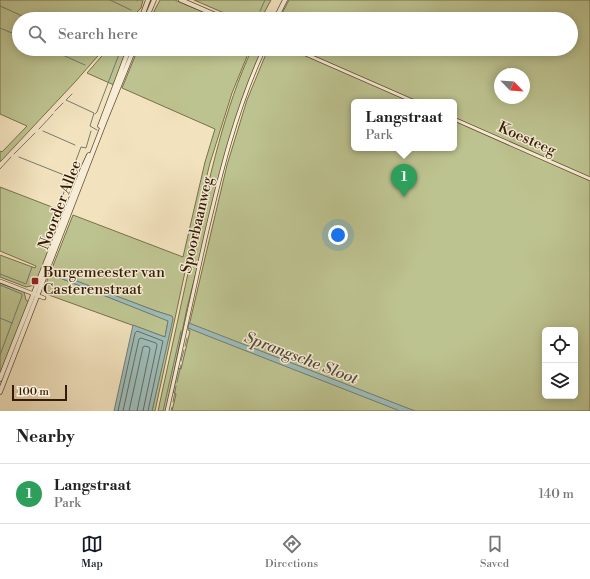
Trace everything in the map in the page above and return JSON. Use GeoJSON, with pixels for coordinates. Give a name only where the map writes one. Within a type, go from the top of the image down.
{"type":"FeatureCollection","features":[{"type":"Feature","properties":{"kind":"street"},"geometry":{"type":"LineString","coordinates":[[144,12],[148,0]]}},
{"type":"Feature","properties":{"kind":"street"},"geometry":{"type":"LineString","coordinates":[[149,12],[154,0]]}},
{"type":"Feature","properties":{"kind":"street"},"geometry":{"type":"LineString","coordinates":[[180,0],[208,12]]}},
{"type":"Feature","properties":{"kind":"street"},"geometry":{"type":"LineString","coordinates":[[279,12],[285,0]]}},
{"type":"Feature","properties":{"kind":"street","name":"Noorder Allee"},"geometry":{"type":"LineString","coordinates":[[0,392],[126,56]]}},
{"type":"Feature","properties":{"kind":"street","name":"Noorder Allee"},"geometry":{"type":"LineString","coordinates":[[73,199],[131,56]]}},
{"type":"Feature","properties":{"kind":"street","name":"Spoorbaanweg"},"geometry":{"type":"LineString","coordinates":[[167,411],[215,195],[240,113],[261,56]]}},
{"type":"Feature","properties":{"kind":"street"},"geometry":{"type":"LineString","coordinates":[[310,56],[408,99]]}},
{"type":"Feature","properties":{"kind":"street","name":"Koesteeg"},"geometry":{"type":"LineString","coordinates":[[457,120],[590,179]]}},
{"type":"Feature","properties":{"kind":"street"},"geometry":{"type":"LineString","coordinates":[[0,281],[44,298]]}},
{"type":"Feature","properties":{"kind":"street","name":"Noorder Allee"},"geometry":{"type":"LineString","coordinates":[[0,379],[36,295]]}},
{"type":"Feature","properties":{"kind":"green space"},"geometry":{"type":"Polygon","coordinates":[[[0,0],[143,0],[141,8],[137,12],[12,12],[12,56],[98,56],[0,162],[0,151],[2,152],[27,126],[0,114],[0,0]]]}},
{"type":"Feature","properties":{"kind":"green space"},"geometry":{"type":"Polygon","coordinates":[[[160,0],[175,0],[203,12],[154,12],[160,0]]]}},
{"type":"Feature","properties":{"kind":"green space"},"geometry":{"type":"Polygon","coordinates":[[[194,0],[271,0],[265,12],[222,12],[194,0]]]}},
{"type":"Feature","properties":{"kind":"green space"},"geometry":{"type":"Polygon","coordinates":[[[289,0],[590,0],[590,411],[172,411],[176,394],[173,392],[178,368],[181,369],[190,331],[188,330],[227,165],[247,100],[265,56],[578,56],[578,12],[283,12],[289,0]]]}},
{"type":"Feature","properties":{"kind":"green space"},"geometry":{"type":"Polygon","coordinates":[[[102,56],[125,56],[114,85],[87,73],[102,56]]]}},
{"type":"Feature","properties":{"kind":"green space"},"geometry":{"type":"Polygon","coordinates":[[[135,56],[247,56],[232,93],[210,163],[199,207],[155,411],[152,411],[171,324],[171,316],[56,274],[55,276],[167,320],[165,337],[46,294],[47,281],[73,215],[183,257],[205,162],[215,129],[122,88],[135,56]]]}},
{"type":"Feature","properties":{"kind":"green space"},"geometry":{"type":"Polygon","coordinates":[[[249,56],[260,56],[230,138],[187,308],[166,411],[158,411],[212,168],[233,95],[249,56]]]}},
{"type":"Feature","properties":{"kind":"green space"},"geometry":{"type":"Polygon","coordinates":[[[0,187],[65,212],[35,285],[26,287],[0,277],[0,255],[35,268],[36,266],[0,251],[0,187]]]}},
{"type":"Feature","properties":{"kind":"green space"},"geometry":{"type":"Polygon","coordinates":[[[0,283],[24,292],[26,300],[29,302],[0,376],[0,283]]]}},
{"type":"Feature","properties":{"kind":"water"},"geometry":{"type":"Polygon","coordinates":[[[56,273],[172,316],[173,319],[152,411],[114,411],[133,325],[165,337],[168,321],[55,276],[56,273]]]}},
{"type":"Feature","properties":{"kind":"water","name":"Sprangsche Sloot"},"geometry":{"type":"Polygon","coordinates":[[[189,323],[415,411],[400,411],[188,328],[189,323]]]}},
{"type":"Feature","properties":{"kind":"waterway"},"geometry":{"type":"LineString","coordinates":[[110,0],[131,10]]}},
{"type":"Feature","properties":{"kind":"waterway"},"geometry":{"type":"LineString","coordinates":[[260,11],[265,0]]}},
{"type":"Feature","properties":{"kind":"waterway"},"geometry":{"type":"LineString","coordinates":[[0,6],[13,12]]}},
{"type":"Feature","properties":{"kind":"waterway"},"geometry":{"type":"LineString","coordinates":[[0,28],[12,33]]}},
{"type":"Feature","properties":{"kind":"waterway"},"geometry":{"type":"LineString","coordinates":[[65,56],[85,65]]}},
{"type":"Feature","properties":{"kind":"waterway"},"geometry":{"type":"LineString","coordinates":[[95,114],[118,56]]}},
{"type":"Feature","properties":{"kind":"waterway"},"geometry":{"type":"LineString","coordinates":[[72,94],[66,100],[94,113],[90,126],[97,130]]}},
{"type":"Feature","properties":{"kind":"waterway"},"geometry":{"type":"LineString","coordinates":[[55,111],[63,103]]}},
{"type":"Feature","properties":{"kind":"waterway"},"geometry":{"type":"LineString","coordinates":[[39,129],[53,114]]}},
{"type":"Feature","properties":{"kind":"waterway"},"geometry":{"type":"LineString","coordinates":[[43,131],[75,145]]}},
{"type":"Feature","properties":{"kind":"waterway"},"geometry":{"type":"LineString","coordinates":[[58,208],[81,147],[86,148],[91,131]]}},
{"type":"Feature","properties":{"kind":"waterway"},"geometry":{"type":"LineString","coordinates":[[14,154],[35,133]]}},
{"type":"Feature","properties":{"kind":"waterway"},"geometry":{"type":"LineString","coordinates":[[0,169],[11,157]]}},
{"type":"Feature","properties":{"kind":"waterway"},"geometry":{"type":"LineString","coordinates":[[19,157],[64,175]]}},
{"type":"Feature","properties":{"kind":"waterway"},"geometry":{"type":"LineString","coordinates":[[0,274],[26,284],[32,267]]}},
{"type":"Feature","properties":{"kind":"waterway"},"geometry":{"type":"LineString","coordinates":[[0,285],[22,294],[0,355]]}},
{"type":"Feature","properties":{"kind":"waterway"},"geometry":{"type":"LineString","coordinates":[[0,318],[12,323]]}},
{"type":"Feature","properties":{"kind":"waterway"},"geometry":{"type":"LineString","coordinates":[[163,411],[181,331]]}},
{"type":"Feature","properties":{"kind":"waterway"},"geometry":{"type":"LineString","coordinates":[[185,346],[187,338]]}},
{"type":"Feature","properties":{"kind":"waterway"},"geometry":{"type":"LineString","coordinates":[[181,361],[184,350]]}},
{"type":"Feature","properties":{"kind":"waterway"},"geometry":{"type":"LineString","coordinates":[[177,382],[181,365]]}},
{"type":"Feature","properties":{"kind":"waterway"},"geometry":{"type":"LineString","coordinates":[[173,402],[176,386]]}},
{"type":"Feature","properties":{"kind":"waterway"},"geometry":{"type":"LineString","coordinates":[[171,411],[172,407]]}},
{"type":"Feature","properties":{"kind":"place","name":"Langstraat"},"geometry":{"type":"Point","coordinates":[404,197]}},
{"type":"Feature","properties":{"kind":"place","name":"Burgemeester van Casterenstraat"},"geometry":{"type":"Point","coordinates":[35,281]}}]}
